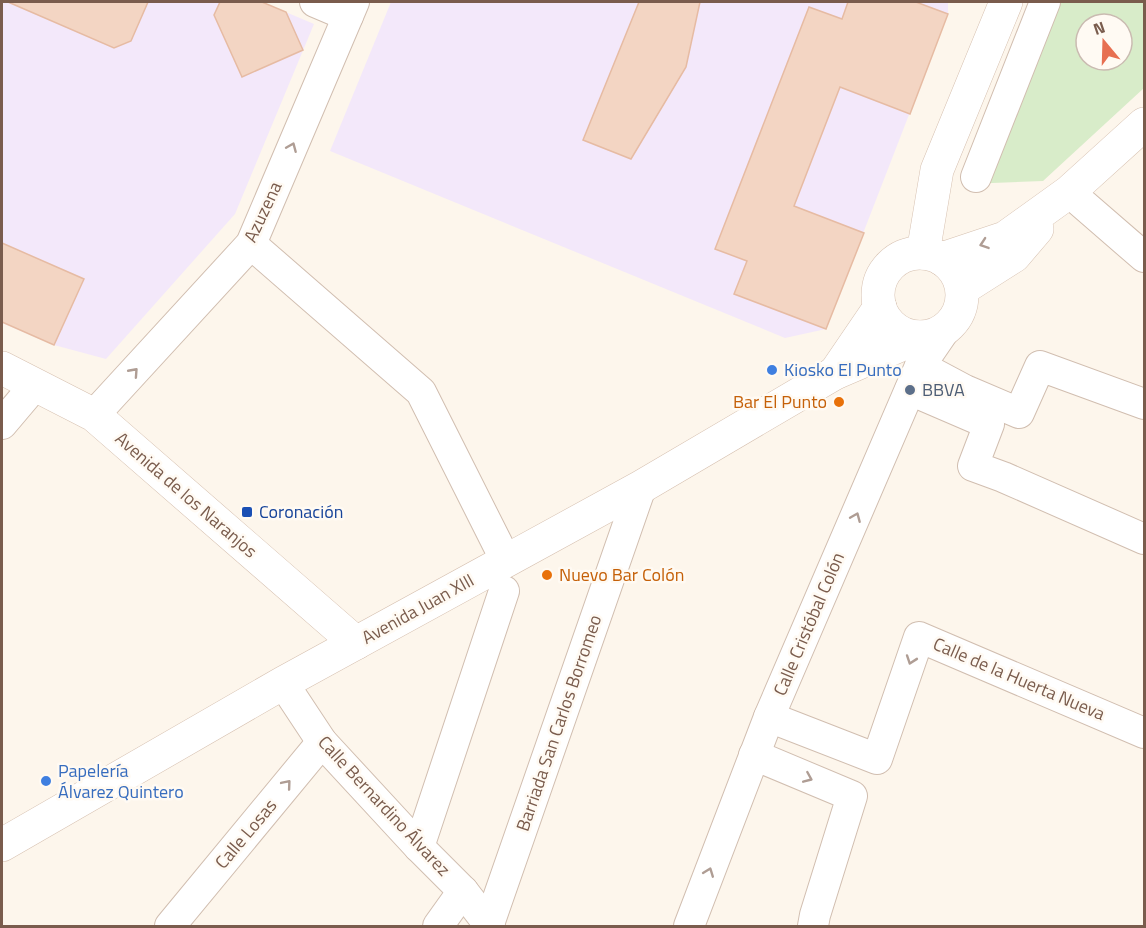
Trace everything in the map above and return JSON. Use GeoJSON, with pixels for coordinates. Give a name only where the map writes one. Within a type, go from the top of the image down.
{"type":"FeatureCollection","features":[{"type":"Feature","properties":{"kind":"street"},"geometry":{"type":"LineString","coordinates":[[315,2],[351,9]]}},
{"type":"Feature","properties":{"kind":"street"},"geometry":{"type":"LineString","coordinates":[[933,256],[937,170],[1006,2]]}},
{"type":"Feature","properties":{"kind":"street"},"geometry":{"type":"LineString","coordinates":[[976,177],[1045,2]]}},
{"type":"Feature","properties":{"kind":"street","name":"Azuzena"},"geometry":{"type":"LineString","coordinates":[[94,415],[251,244],[351,9]]}},
{"type":"Feature","properties":{"kind":"street"},"geometry":{"type":"LineString","coordinates":[[1144,124],[1069,192],[1005,238],[933,256],[910,254],[898,259],[888,268],[881,280],[878,293],[885,319],[906,334],[989,424],[973,466],[1144,539]]}},
{"type":"Feature","properties":{"kind":"street"},"geometry":{"type":"LineString","coordinates":[[1069,192],[1144,257]]}},
{"type":"Feature","properties":{"kind":"street"},"geometry":{"type":"LineString","coordinates":[[962,289],[1014,256],[1069,192]]}},
{"type":"Feature","properties":{"kind":"street"},"geometry":{"type":"LineString","coordinates":[[251,244],[421,392],[505,576],[419,846]]}},
{"type":"Feature","properties":{"kind":"street"},"geometry":{"type":"LineString","coordinates":[[924,355],[954,321],[959,311],[962,289],[952,266],[933,256]]}},
{"type":"Feature","properties":{"kind":"street","name":"Avenida Juan XIII"},"geometry":{"type":"LineString","coordinates":[[835,373],[880,307]]}},
{"type":"Feature","properties":{"kind":"street"},"geometry":{"type":"LineString","coordinates":[[924,355],[965,390],[1019,413],[1040,366],[1144,404]]}},
{"type":"Feature","properties":{"kind":"street","name":"Avenida Juan XIII"},"geometry":{"type":"LineString","coordinates":[[2,845],[283,683],[357,643],[505,576],[641,487],[835,373],[924,355]]}},
{"type":"Feature","properties":{"kind":"street","name":"Calle Cristóbal Colón"},"geometry":{"type":"LineString","coordinates":[[689,927],[769,717],[924,355]]}},
{"type":"Feature","properties":{"kind":"street","name":"Avenida de los Naranjos"},"geometry":{"type":"LineString","coordinates":[[2,368],[94,415],[357,643]]}},
{"type":"Feature","properties":{"kind":"street"},"geometry":{"type":"LineString","coordinates":[[2,424],[35,385]]}},
{"type":"Feature","properties":{"kind":"street","name":"Barriada San Carlos Borromeo"},"geometry":{"type":"LineString","coordinates":[[490,925],[641,487]]}},
{"type":"Feature","properties":{"kind":"street","name":"Calle de la Huerta Nueva"},"geometry":{"type":"LineString","coordinates":[[769,717],[877,759],[919,637],[1144,732]]}},
{"type":"Feature","properties":{"kind":"street","name":"Calle Bernardino Álvarez"},"geometry":{"type":"LineString","coordinates":[[283,683],[322,742],[463,891],[490,925]]}},
{"type":"Feature","properties":{"kind":"street","name":"Calle Losas"},"geometry":{"type":"LineString","coordinates":[[170,927],[322,742]]}},
{"type":"Feature","properties":{"kind":"street"},"geometry":{"type":"LineString","coordinates":[[754,755],[852,796],[813,927]]}},
{"type":"Feature","properties":{"kind":"street"},"geometry":{"type":"LineString","coordinates":[[438,927],[463,891]]}},
{"type":"Feature","properties":{"kind":"shaded area"},"geometry":{"type":"Polygon","coordinates":[[[2,2],[262,2],[314,24],[235,214],[106,359],[54,345],[2,323],[2,2]]]}},
{"type":"Feature","properties":{"kind":"shaded area"},"geometry":{"type":"Polygon","coordinates":[[[391,2],[948,2],[948,14],[826,329],[785,338],[330,151],[391,2]]]}},
{"type":"Feature","properties":{"kind":"green space"},"geometry":{"type":"Polygon","coordinates":[[[1029,2],[1144,2],[1144,88],[1043,181],[967,184],[1029,2]]]}},
{"type":"Feature","properties":{"kind":"building"},"geometry":{"type":"Polygon","coordinates":[[[8,2],[148,2],[131,41],[114,48],[8,2]]]}},
{"type":"Feature","properties":{"kind":"building"},"geometry":{"type":"Polygon","coordinates":[[[220,2],[262,2],[286,12],[303,50],[242,77],[214,15],[220,2]]]}},
{"type":"Feature","properties":{"kind":"building"},"geometry":{"type":"Polygon","coordinates":[[[639,2],[700,2],[686,67],[631,159],[583,140],[639,2]]]}},
{"type":"Feature","properties":{"kind":"building"},"geometry":{"type":"Polygon","coordinates":[[[848,2],[916,2],[948,14],[910,114],[840,87],[794,206],[864,233],[826,329],[734,294],[747,261],[715,249],[809,7],[842,19],[848,2]]]}},
{"type":"Feature","properties":{"kind":"building"},"geometry":{"type":"Polygon","coordinates":[[[2,243],[84,279],[54,345],[2,322],[2,243]]]}},
{"type":"Feature","properties":{"kind":"place","name":"Kiosko El Punto"},"geometry":{"type":"Point","coordinates":[772,370]}},
{"type":"Feature","properties":{"kind":"place","name":"BBVA"},"geometry":{"type":"Point","coordinates":[910,390]}},
{"type":"Feature","properties":{"kind":"place","name":"Bar El Punto"},"geometry":{"type":"Point","coordinates":[839,402]}},
{"type":"Feature","properties":{"kind":"place","name":"Coronación"},"geometry":{"type":"Point","coordinates":[247,512]}},
{"type":"Feature","properties":{"kind":"place","name":"Nuevo Bar Colón"},"geometry":{"type":"Point","coordinates":[547,575]}},
{"type":"Feature","properties":{"kind":"place","name":"Papelería Álvarez Quintero"},"geometry":{"type":"Point","coordinates":[46,781]}}]}
